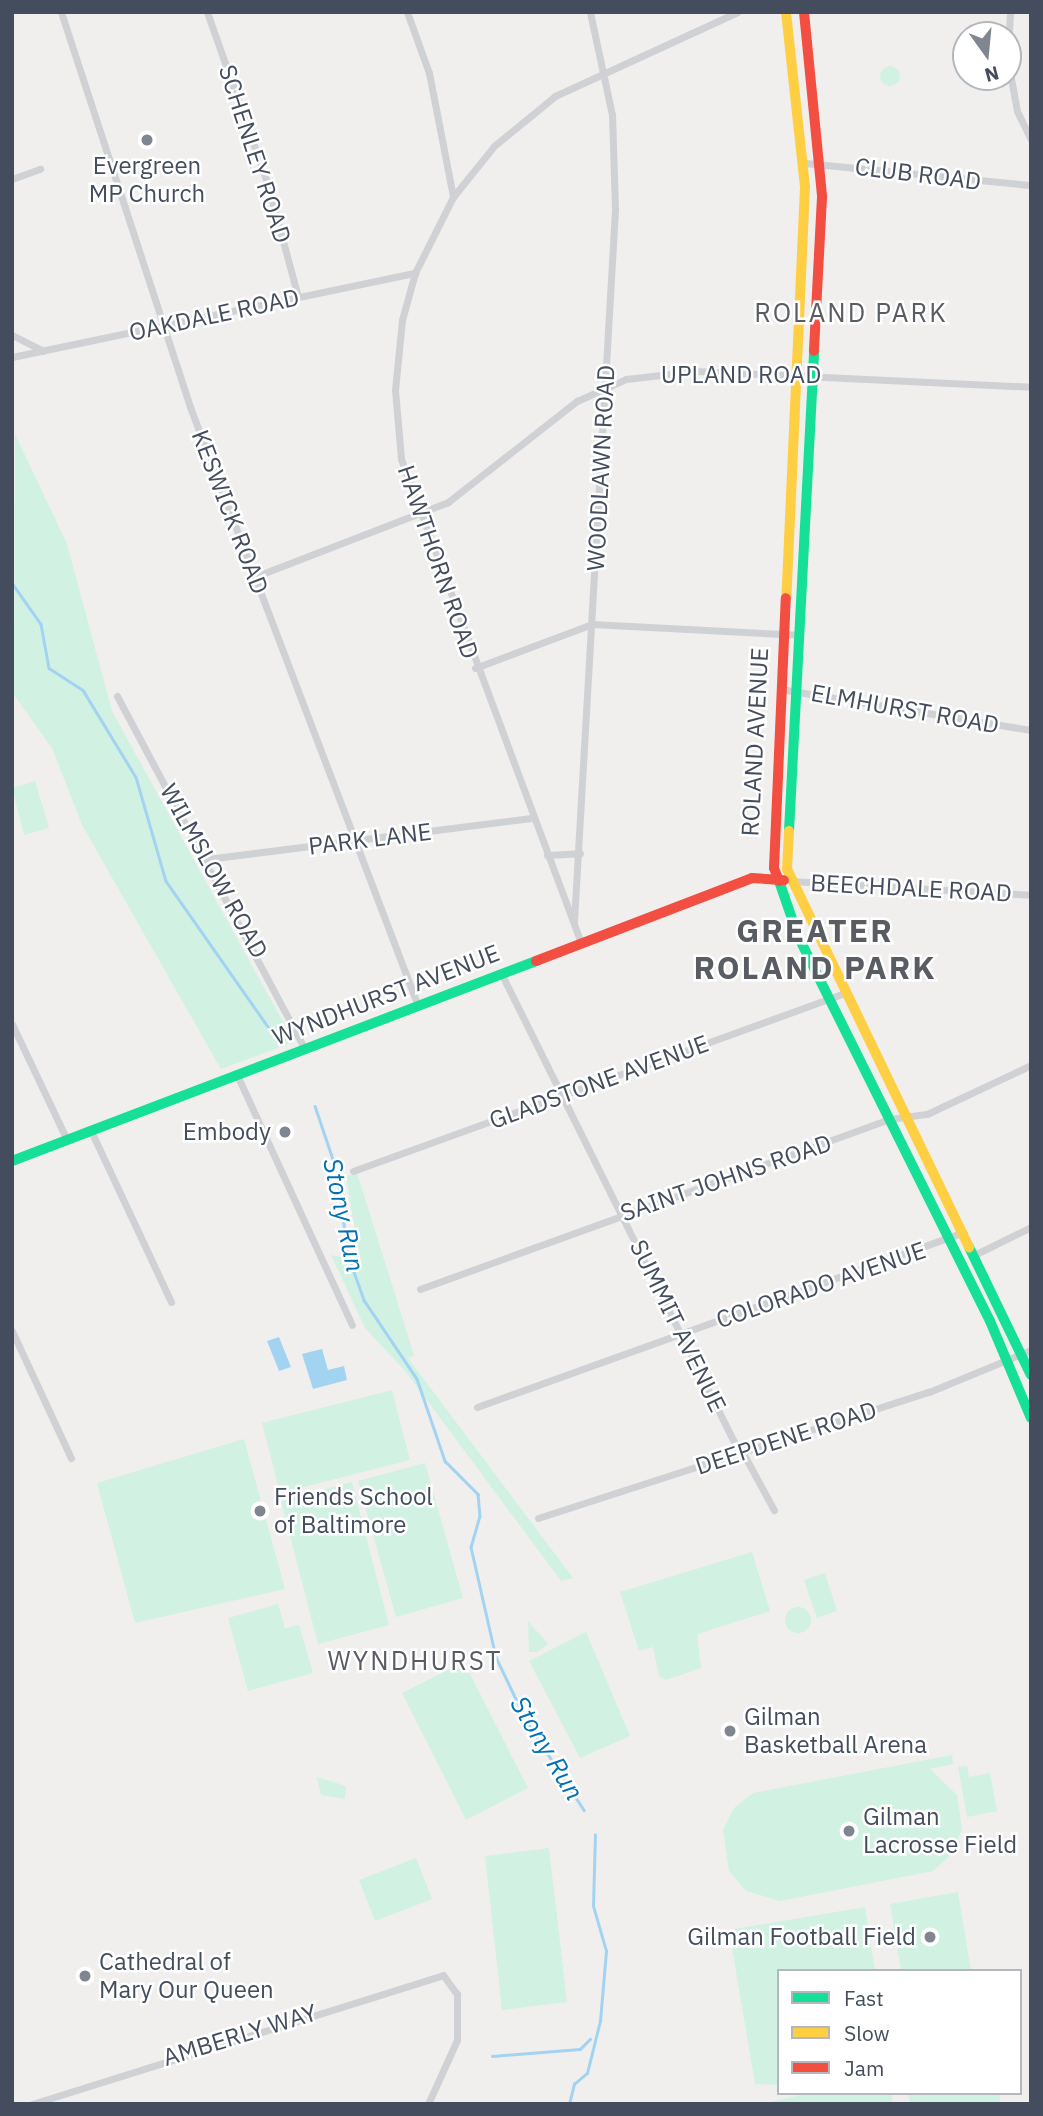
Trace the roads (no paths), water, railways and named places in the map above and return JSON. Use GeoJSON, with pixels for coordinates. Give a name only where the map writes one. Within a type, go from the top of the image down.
{"type":"FeatureCollection","features":[{"type":"Feature","properties":{"kind":"main road","name":"ROLAND AVENUE"},"geometry":{"type":"LineString","coordinates":[[786,12],[805,163],[771,835],[777,879],[830,999],[961,1261],[1031,1418]]}},
{"type":"Feature","properties":{"kind":"main road","name":"ROLAND AVENUE"},"geometry":{"type":"LineString","coordinates":[[804,12],[822,163],[796,691],[790,881],[1026,1352],[1031,1375]]}},
{"type":"Feature","properties":{"kind":"main road","name":"WYNDHURST AVENUE"},"geometry":{"type":"LineString","coordinates":[[12,1161],[752,878],[790,881]]}},
{"type":"Feature","properties":{"kind":"street","name":"KESWICK ROAD"},"geometry":{"type":"LineString","coordinates":[[61,12],[143,248],[162,326],[254,577],[418,1006]]}},
{"type":"Feature","properties":{"kind":"street","name":"SCHENLEY ROAD"},"geometry":{"type":"LineString","coordinates":[[207,12],[267,182],[298,297]]}},
{"type":"Feature","properties":{"kind":"street"},"geometry":{"type":"LineString","coordinates":[[407,12],[429,73],[453,197]]}},
{"type":"Feature","properties":{"kind":"street","name":"WOODLAWN ROAD"},"geometry":{"type":"LineString","coordinates":[[574,925],[615,196],[604,71],[590,12]]}},
{"type":"Feature","properties":{"kind":"street"},"geometry":{"type":"LineString","coordinates":[[453,197],[525,118],[604,71],[738,12]]}},
{"type":"Feature","properties":{"kind":"street"},"geometry":{"type":"LineString","coordinates":[[1009,15],[1017,12]]}},
{"type":"Feature","properties":{"kind":"street"},"geometry":{"type":"LineString","coordinates":[[1012,91],[1031,140]]}},
{"type":"Feature","properties":{"kind":"street","name":"CLUB ROAD"},"geometry":{"type":"LineString","coordinates":[[805,163],[1031,186]]}},
{"type":"Feature","properties":{"kind":"street"},"geometry":{"type":"LineString","coordinates":[[12,179],[40,169]]}},
{"type":"Feature","properties":{"kind":"street","name":"HAWTHORN ROAD"},"geometry":{"type":"LineString","coordinates":[[453,197],[415,273],[395,390],[401,459],[418,516],[581,943]]}},
{"type":"Feature","properties":{"kind":"street","name":"OAKDALE ROAD"},"geometry":{"type":"LineString","coordinates":[[12,358],[415,273]]}},
{"type":"Feature","properties":{"kind":"street"},"geometry":{"type":"LineString","coordinates":[[12,335],[43,351]]}},
{"type":"Feature","properties":{"kind":"street","name":"UPLAND ROAD"},"geometry":{"type":"LineString","coordinates":[[254,577],[418,516],[474,485],[564,410],[606,384],[696,371],[1031,387]]}},
{"type":"Feature","properties":{"kind":"street"},"geometry":{"type":"LineString","coordinates":[[475,668],[592,624],[799,635]]}},
{"type":"Feature","properties":{"kind":"street","name":"ELMHURST ROAD"},"geometry":{"type":"LineString","coordinates":[[779,689],[1031,730]]}},
{"type":"Feature","properties":{"kind":"street","name":"WILMSLOW ROAD"},"geometry":{"type":"LineString","coordinates":[[117,696],[208,859],[305,1049]]}},
{"type":"Feature","properties":{"kind":"street","name":"PARK LANE"},"geometry":{"type":"LineString","coordinates":[[208,859],[533,818]]}},
{"type":"Feature","properties":{"kind":"street"},"geometry":{"type":"LineString","coordinates":[[547,855],[580,853]]}},
{"type":"Feature","properties":{"kind":"street","name":"BEECHDALE ROAD"},"geometry":{"type":"LineString","coordinates":[[790,881],[1031,895]]}},
{"type":"Feature","properties":{"kind":"street","name":"SUMMIT AVENUE"},"geometry":{"type":"LineString","coordinates":[[501,973],[681,1334],[774,1510]]}},
{"type":"Feature","properties":{"kind":"street","name":"GLADSTONE AVENUE"},"geometry":{"type":"LineString","coordinates":[[353,1171],[562,1093],[845,993]]}},
{"type":"Feature","properties":{"kind":"street"},"geometry":{"type":"LineString","coordinates":[[12,1024],[67,1140]]}},
{"type":"Feature","properties":{"kind":"street","name":"SAINT JOHNS ROAD"},"geometry":{"type":"LineString","coordinates":[[420,1289],[890,1119],[908,1119],[1031,1065]]}},
{"type":"Feature","properties":{"kind":"street"},"geometry":{"type":"LineString","coordinates":[[237,1075],[352,1325]]}},
{"type":"Feature","properties":{"kind":"street"},"geometry":{"type":"LineString","coordinates":[[91,1131],[171,1302]]}},
{"type":"Feature","properties":{"kind":"street"},"geometry":{"type":"LineString","coordinates":[[961,1261],[1031,1227]]}},
{"type":"Feature","properties":{"kind":"street","name":"COLORADO AVENUE"},"geometry":{"type":"LineString","coordinates":[[477,1407],[950,1239],[965,1231]]}},
{"type":"Feature","properties":{"kind":"street"},"geometry":{"type":"LineString","coordinates":[[12,1331],[71,1458]]}},
{"type":"Feature","properties":{"kind":"street","name":"DEEPDENE ROAD"},"geometry":{"type":"LineString","coordinates":[[538,1518],[742,1453],[1007,1361],[1026,1352]]}},
{"type":"Feature","properties":{"kind":"street","name":"AMBERLY WAY"},"geometry":{"type":"LineString","coordinates":[[32,2104],[234,2036],[449,1976],[457,1994],[457,2040],[428,2104]]}},
{"type":"Feature","properties":{"kind":"water"},"geometry":{"type":"Polygon","coordinates":[[[279,1337],[291,1367],[279,1371],[267,1341],[279,1337]]]}},
{"type":"Feature","properties":{"kind":"water"},"geometry":{"type":"Polygon","coordinates":[[[322,1349],[328,1370],[344,1366],[347,1380],[313,1389],[302,1354],[322,1349]]]}},
{"type":"Feature","properties":{"kind":"waterway","name":"Stony Run"},"geometry":{"type":"LineString","coordinates":[[12,583],[41,624],[49,668],[83,690],[136,777],[166,881],[281,1045]]}},
{"type":"Feature","properties":{"kind":"waterway","name":"Stony Run"},"geometry":{"type":"LineString","coordinates":[[315,1106],[337,1171],[348,1255],[364,1300],[417,1379],[445,1461],[478,1494],[480,1516],[471,1547],[496,1657],[526,1720],[584,1810]]}},
{"type":"Feature","properties":{"kind":"waterway","name":"Stony Run"},"geometry":{"type":"LineString","coordinates":[[569,2104],[574,2084],[587,2073],[600,2021],[606,1951],[593,1906],[595,1835]]}},
{"type":"Feature","properties":{"kind":"waterway"},"geometry":{"type":"LineString","coordinates":[[492,2056],[580,2049],[590,2039]]}},
{"type":"Feature","properties":{"kind":"place","name":"Evergreen MP Church"},"geometry":{"type":"Point","coordinates":[147,140]}},
{"type":"Feature","properties":{"kind":"place","name":"Embody"},"geometry":{"type":"Point","coordinates":[285,1132]}},
{"type":"Feature","properties":{"kind":"place","name":"Friends School of Baltimore"},"geometry":{"type":"Point","coordinates":[260,1511]}},
{"type":"Feature","properties":{"kind":"place","name":"Gilman Basketball Arena"},"geometry":{"type":"Point","coordinates":[730,1731]}},
{"type":"Feature","properties":{"kind":"place","name":"Gilman Lacrosse Field"},"geometry":{"type":"Point","coordinates":[849,1831]}},
{"type":"Feature","properties":{"kind":"place","name":"Gilman Football Field"},"geometry":{"type":"Point","coordinates":[930,1937]}},
{"type":"Feature","properties":{"kind":"place","name":"Cathedral of Mary Our Queen"},"geometry":{"type":"Point","coordinates":[85,1976]}},
{"type":"Feature","properties":{"kind":"district","name":"ROLAND PARK"},"geometry":{"type":"Point","coordinates":[851,313]}},
{"type":"Feature","properties":{"kind":"district","name":"GREATER ROLAND PARK"},"geometry":{"type":"Point","coordinates":[815,950]}},
{"type":"Feature","properties":{"kind":"district","name":"WYNDHURST"},"geometry":{"type":"Point","coordinates":[415,1661]}}]}
